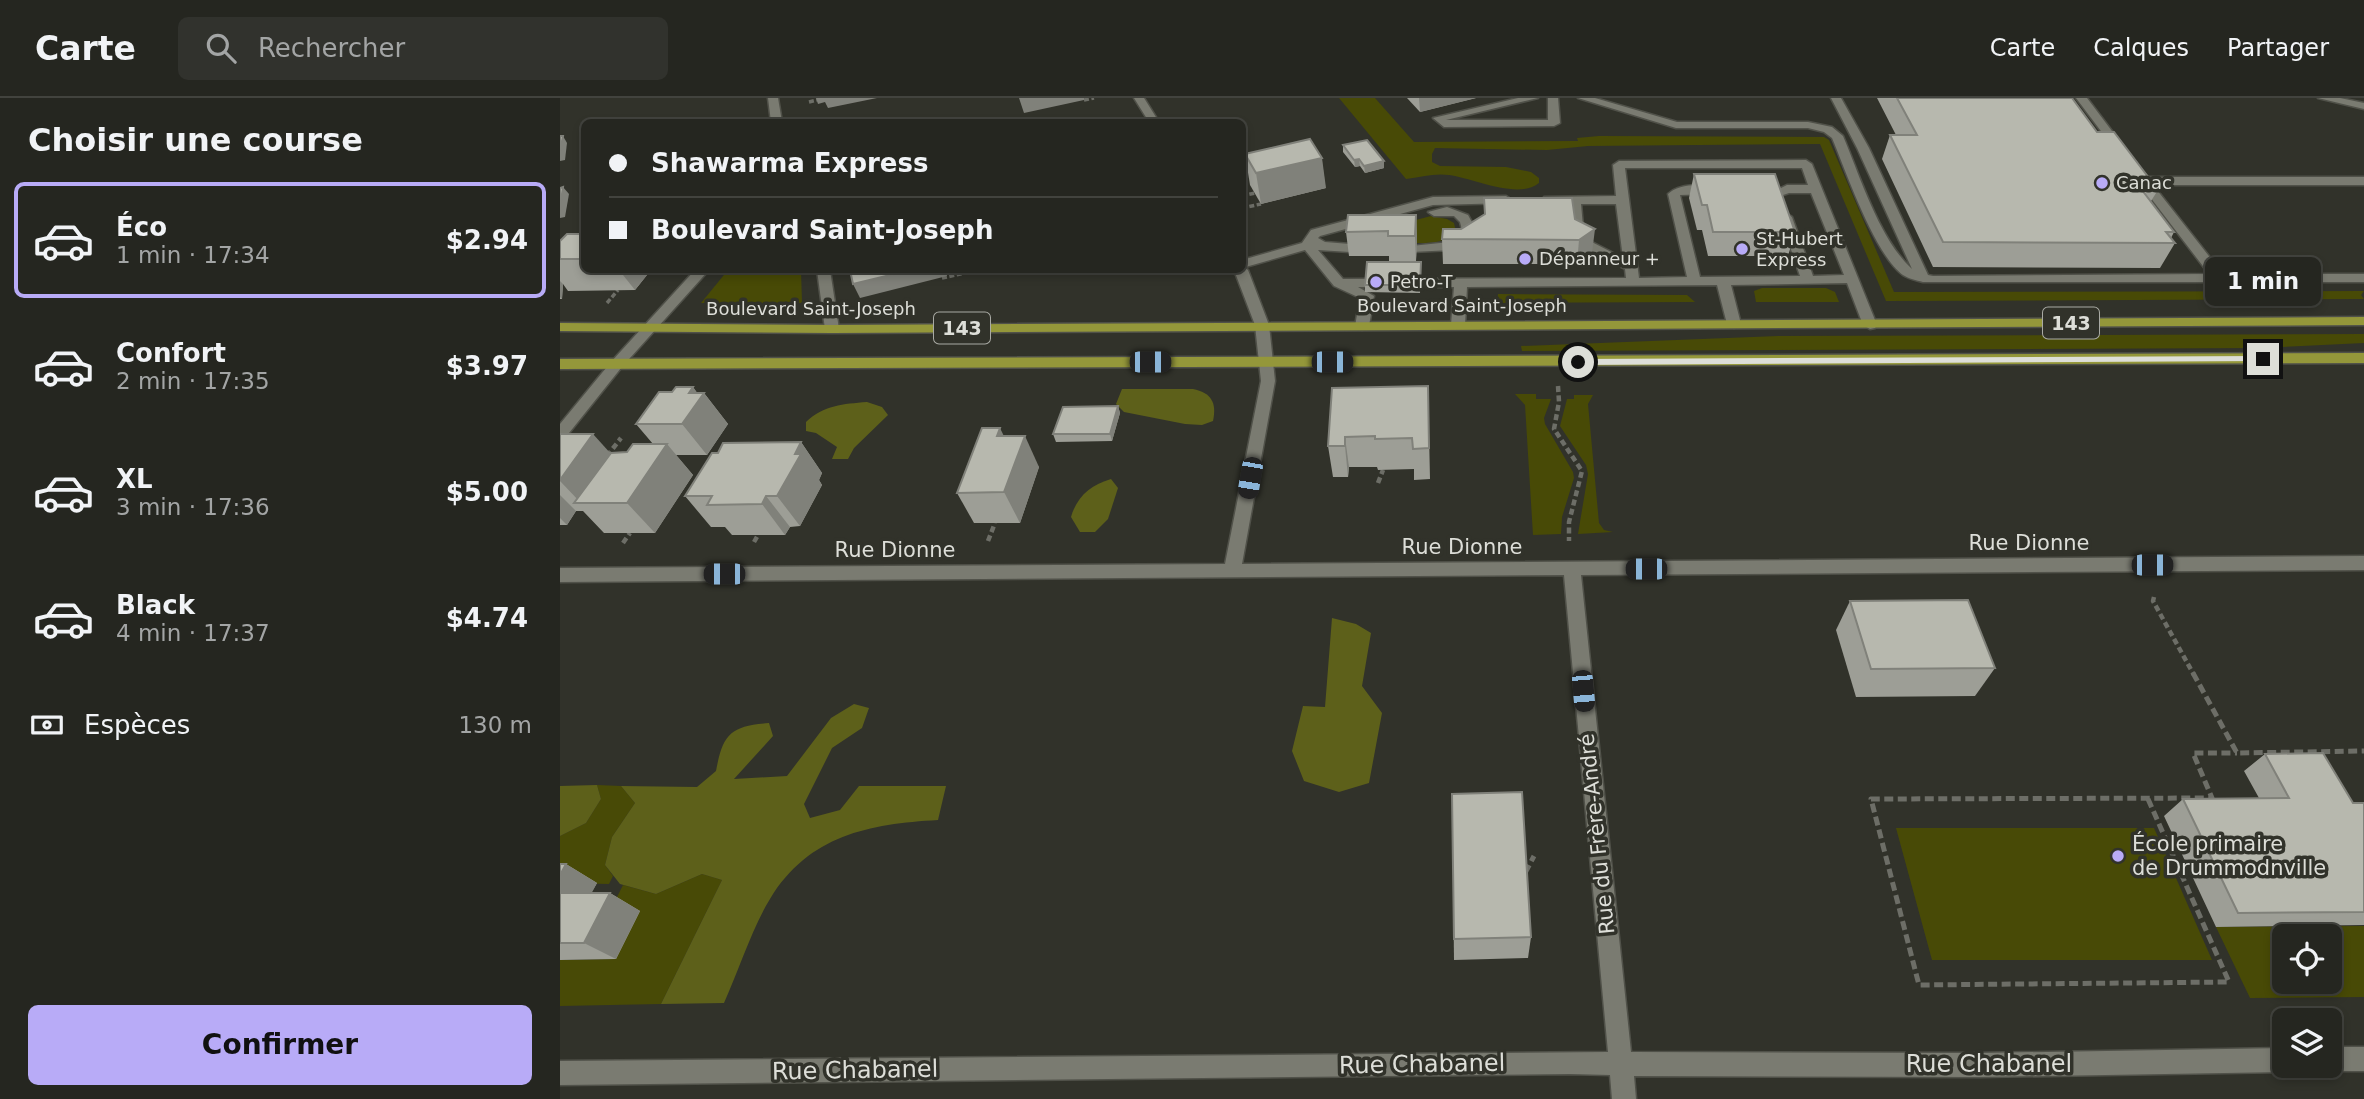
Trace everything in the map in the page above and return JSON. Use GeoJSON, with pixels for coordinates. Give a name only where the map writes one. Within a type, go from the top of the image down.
{"type":"FeatureCollection","features":[{"type":"Feature","properties":{"kind":"main road","name":"Boulevard Saint-Joseph"},"geometry":{"type":"LineString","coordinates":[[560,327],[832,329],[2364,321]]}},
{"type":"Feature","properties":{"kind":"main road","name":"143"},"geometry":{"type":"LineString","coordinates":[[560,364],[2364,358]]}},
{"type":"Feature","properties":{"kind":"street"},"geometry":{"type":"LineString","coordinates":[[773,98],[776,119]]}},
{"type":"Feature","properties":{"kind":"street"},"geometry":{"type":"LineString","coordinates":[[1139,98],[1152,119]]}},
{"type":"Feature","properties":{"kind":"street"},"geometry":{"type":"LineString","coordinates":[[1533,98],[1439,118],[1444,124],[1554,123],[1553,98]]}},
{"type":"Feature","properties":{"kind":"street"},"geometry":{"type":"LineString","coordinates":[[1583,98],[1676,125],[1790,124],[1828,129],[1837,136],[1891,254],[1906,271],[1922,277],[1942,280],[2364,278]]}},
{"type":"Feature","properties":{"kind":"street"},"geometry":{"type":"LineString","coordinates":[[1836,98],[1863,148],[1922,277]]}},
{"type":"Feature","properties":{"kind":"street"},"geometry":{"type":"LineString","coordinates":[[2081,98],[2219,278]]}},
{"type":"Feature","properties":{"kind":"street"},"geometry":{"type":"LineString","coordinates":[[2323,98],[2364,106]]}},
{"type":"Feature","properties":{"kind":"street"},"geometry":{"type":"LineString","coordinates":[[1632,275],[1619,164],[1806,164],[1870,324]]}},
{"type":"Feature","properties":{"kind":"street"},"geometry":{"type":"LineString","coordinates":[[2144,181],[2364,181]]}},
{"type":"Feature","properties":{"kind":"street"},"geometry":{"type":"LineString","coordinates":[[1763,189],[1777,193],[1787,189],[1816,188]]}},
{"type":"Feature","properties":{"kind":"street"},"geometry":{"type":"LineString","coordinates":[[1694,281],[1674,194],[1681,190],[1722,190]]}},
{"type":"Feature","properties":{"kind":"street"},"geometry":{"type":"LineString","coordinates":[[1777,193],[1808,279]]}},
{"type":"Feature","properties":{"kind":"street"},"geometry":{"type":"LineString","coordinates":[[1574,200],[1578,240],[1632,275]]}},
{"type":"Feature","properties":{"kind":"street"},"geometry":{"type":"LineString","coordinates":[[1307,245],[1315,233],[1433,201],[1622,200]]}},
{"type":"Feature","properties":{"kind":"street"},"geometry":{"type":"LineString","coordinates":[[1246,263],[1440,210],[1450,210],[1466,219],[1469,234],[1464,241],[1441,249],[1416,249]]}},
{"type":"Feature","properties":{"kind":"street"},"geometry":{"type":"LineString","coordinates":[[1307,245],[1350,248]]}},
{"type":"Feature","properties":{"kind":"street"},"geometry":{"type":"LineString","coordinates":[[1307,245],[1339,283],[1367,296],[1362,326]]}},
{"type":"Feature","properties":{"kind":"street"},"geometry":{"type":"LineString","coordinates":[[560,434],[616,365],[699,273]]}},
{"type":"Feature","properties":{"kind":"street"},"geometry":{"type":"LineString","coordinates":[[823,273],[832,329]]}},
{"type":"Feature","properties":{"kind":"street"},"geometry":{"type":"LineString","coordinates":[[1232,570],[1267,389],[1267,362],[1262,325],[1242,273]]}},
{"type":"Feature","properties":{"kind":"street"},"geometry":{"type":"LineString","coordinates":[[1339,283],[1461,283],[1632,275],[1694,281],[1853,279]]}},
{"type":"Feature","properties":{"kind":"street"},"geometry":{"type":"LineString","coordinates":[[1723,281],[1734,324]]}},
{"type":"Feature","properties":{"kind":"street"},"geometry":{"type":"LineString","coordinates":[[1458,325],[1461,283]]}},
{"type":"Feature","properties":{"kind":"street","name":"Rue Dionne"},"geometry":{"type":"LineString","coordinates":[[560,575],[2364,563]]}},
{"type":"Feature","properties":{"kind":"street","name":"Rue du Frère-André"},"geometry":{"type":"LineString","coordinates":[[1572,569],[1624,1099]]}},
{"type":"Feature","properties":{"kind":"street"},"geometry":{"type":"LineString","coordinates":[[2342,1059],[2364,1059]]}},
{"type":"Feature","properties":{"kind":"street","name":"Rue Chabanel"},"geometry":{"type":"LineString","coordinates":[[560,1073],[1570,1062],[1980,1065],[2272,1060]]}},
{"type":"Feature","properties":{"kind":"path"},"geometry":{"type":"LineString","coordinates":[[1084,100],[1094,98]]}},
{"type":"Feature","properties":{"kind":"path"},"geometry":{"type":"LineString","coordinates":[[810,102],[817,100]]}},
{"type":"Feature","properties":{"kind":"path"},"geometry":{"type":"LineString","coordinates":[[1246,195],[1255,193]]}},
{"type":"Feature","properties":{"kind":"path"},"geometry":{"type":"LineString","coordinates":[[1246,207],[1261,204]]}},
{"type":"Feature","properties":{"kind":"path"},"geometry":{"type":"LineString","coordinates":[[936,279],[954,273]]}},
{"type":"Feature","properties":{"kind":"path"},"geometry":{"type":"LineString","coordinates":[[1558,386],[1559,402],[1554,429],[1582,471],[1583,477],[1569,522],[1569,538]]}},
{"type":"Feature","properties":{"kind":"path"},"geometry":{"type":"LineString","coordinates":[[600,465],[621,438]]}},
{"type":"Feature","properties":{"kind":"path"},"geometry":{"type":"LineString","coordinates":[[1378,483],[1383,470]]}},
{"type":"Feature","properties":{"kind":"path"},"geometry":{"type":"LineString","coordinates":[[988,541],[995,523]]}},
{"type":"Feature","properties":{"kind":"path"},"geometry":{"type":"LineString","coordinates":[[623,542],[630,533]]}},
{"type":"Feature","properties":{"kind":"path"},"geometry":{"type":"LineString","coordinates":[[754,542],[758,535]]}},
{"type":"Feature","properties":{"kind":"path"},"geometry":{"type":"LineString","coordinates":[[2154,597],[2153,601],[2237,753]]}},
{"type":"Feature","properties":{"kind":"path"},"geometry":{"type":"LineString","coordinates":[[2148,799],[2156,826],[2229,982],[1919,985],[1871,799],[2148,799],[2212,799],[2193,753],[2364,751]]}},
{"type":"Feature","properties":{"kind":"path"},"geometry":{"type":"LineString","coordinates":[[1523,877],[1534,856]]}},
{"type":"Feature","properties":{"kind":"shaded area"},"geometry":{"type":"Polygon","coordinates":[[[1339,98],[1375,98],[1414,142],[1578,141],[1577,138],[1599,136],[1824,137],[1829,140],[1894,292],[2364,291],[2361,295],[2364,299],[1886,301],[1820,144],[1588,146],[1547,150],[1435,148],[1432,162],[1440,166],[1506,167],[1531,172],[1539,178],[1539,183],[1530,188],[1508,189],[1449,175],[1406,179],[1339,98]]]}},
{"type":"Feature","properties":{"kind":"shaded area"},"geometry":{"type":"Polygon","coordinates":[[[1431,216],[1454,223],[1456,232],[1442,240],[1428,243],[1351,237],[1431,216]]]}},
{"type":"Feature","properties":{"kind":"shaded area"},"geometry":{"type":"Polygon","coordinates":[[[726,273],[801,273],[802,303],[701,303],[726,273]]]}},
{"type":"Feature","properties":{"kind":"shaded area"},"geometry":{"type":"Polygon","coordinates":[[[1762,288],[1826,288],[1835,292],[1839,302],[1756,302],[1754,291],[1762,288]]]}},
{"type":"Feature","properties":{"kind":"shaded area"},"geometry":{"type":"Polygon","coordinates":[[[1498,294],[1687,295],[1695,302],[1497,303],[1498,294]]]}},
{"type":"Feature","properties":{"kind":"shaded area"},"geometry":{"type":"Polygon","coordinates":[[[2364,334],[2364,343],[2260,348],[1522,351],[1521,346],[1778,336],[2364,334]]]}},
{"type":"Feature","properties":{"kind":"shaded area"},"geometry":{"type":"Polygon","coordinates":[[[1122,389],[1199,391],[1211,399],[1213,421],[1202,425],[1185,424],[1124,412],[1116,404],[1122,389]]]}},
{"type":"Feature","properties":{"kind":"shaded area"},"geometry":{"type":"Polygon","coordinates":[[[1515,394],[1536,394],[1536,399],[1551,399],[1544,418],[1545,424],[1574,478],[1562,517],[1561,534],[1533,535],[1525,405],[1515,394]]]}},
{"type":"Feature","properties":{"kind":"shaded area"},"geometry":{"type":"Polygon","coordinates":[[[1574,395],[1593,395],[1588,404],[1599,523],[1604,530],[1613,532],[1578,534],[1588,474],[1586,465],[1560,426],[1567,399],[1574,399],[1574,395]]]}},
{"type":"Feature","properties":{"kind":"shaded area"},"geometry":{"type":"Polygon","coordinates":[[[867,402],[882,407],[888,415],[854,448],[848,459],[832,459],[837,447],[816,433],[806,431],[806,422],[820,412],[842,405],[867,402]]]}},
{"type":"Feature","properties":{"kind":"shaded area"},"geometry":{"type":"Polygon","coordinates":[[[1111,479],[1118,488],[1108,519],[1095,532],[1080,532],[1071,517],[1077,503],[1091,488],[1111,479]]]}},
{"type":"Feature","properties":{"kind":"shaded area"},"geometry":{"type":"Polygon","coordinates":[[[1332,618],[1356,624],[1371,633],[1362,686],[1382,713],[1369,783],[1339,792],[1304,781],[1292,751],[1303,706],[1325,707],[1332,618]]]}},
{"type":"Feature","properties":{"kind":"shaded area"},"geometry":{"type":"Polygon","coordinates":[[[854,704],[869,708],[862,728],[832,748],[804,804],[810,818],[840,810],[859,786],[946,786],[938,820],[865,830],[822,847],[803,860],[786,877],[770,899],[724,1003],[661,1004],[722,880],[702,874],[656,894],[620,884],[605,865],[612,837],[635,803],[621,786],[697,787],[716,771],[722,748],[731,734],[746,726],[769,723],[773,736],[734,779],[787,776],[831,718],[854,704]]]}},
{"type":"Feature","properties":{"kind":"shaded area"},"geometry":{"type":"Polygon","coordinates":[[[597,785],[621,786],[635,803],[612,837],[605,865],[613,876],[609,884],[560,883],[560,836],[586,823],[601,799],[597,785]]]}},
{"type":"Feature","properties":{"kind":"shaded area"},"geometry":{"type":"Polygon","coordinates":[[[597,785],[601,799],[586,823],[560,836],[560,786],[597,785]]]}},
{"type":"Feature","properties":{"kind":"shaded area"},"geometry":{"type":"Polygon","coordinates":[[[1896,828],[2154,828],[2212,960],[1932,960],[1896,828]]]}},
{"type":"Feature","properties":{"kind":"shaded area"},"geometry":{"type":"Polygon","coordinates":[[[702,874],[722,880],[661,1004],[560,1006],[560,960],[616,959],[610,911],[623,885],[656,894],[702,874]]]}},
{"type":"Feature","properties":{"kind":"shaded area"},"geometry":{"type":"Polygon","coordinates":[[[2342,926],[2364,926],[2364,997],[2250,998],[2216,927],[2272,927],[2272,994],[2342,994],[2342,926]]]}},
{"type":"Feature","properties":{"kind":"building"},"geometry":{"type":"Polygon","coordinates":[[[1897,98],[2072,98],[2097,132],[2114,132],[2158,190],[2142,190],[2174,232],[2166,232],[2175,243],[1943,242],[1890,135],[1917,135],[1897,98]]]}},
{"type":"Feature","properties":{"kind":"building"},"geometry":{"type":"Polygon","coordinates":[[[1310,139],[1322,158],[1256,173],[1246,154],[1310,139]]]}},
{"type":"Feature","properties":{"kind":"building"},"geometry":{"type":"Polygon","coordinates":[[[1367,140],[1384,161],[1364,166],[1359,159],[1354,160],[1343,145],[1367,140]]]}},
{"type":"Feature","properties":{"kind":"building"},"geometry":{"type":"Polygon","coordinates":[[[1694,174],[1775,174],[1795,232],[1713,232],[1707,205],[1702,205],[1694,174]]]}},
{"type":"Feature","properties":{"kind":"building"},"geometry":{"type":"Polygon","coordinates":[[[1484,198],[1572,198],[1575,219],[1595,229],[1579,240],[1442,239],[1443,229],[1461,229],[1485,214],[1484,198]]]}},
{"type":"Feature","properties":{"kind":"building"},"geometry":{"type":"Polygon","coordinates":[[[1348,215],[1416,215],[1415,236],[1388,236],[1388,231],[1346,232],[1348,215]]]}},
{"type":"Feature","properties":{"kind":"building"},"geometry":{"type":"Polygon","coordinates":[[[567,234],[581,234],[581,259],[560,259],[560,241],[567,234]]]}},
{"type":"Feature","properties":{"kind":"building"},"geometry":{"type":"Polygon","coordinates":[[[1367,262],[1421,262],[1420,285],[1365,285],[1367,262]]]}},
{"type":"Feature","properties":{"kind":"building"},"geometry":{"type":"Polygon","coordinates":[[[851,273],[899,273],[853,284],[851,273]]]}},
{"type":"Feature","properties":{"kind":"building"},"geometry":{"type":"Polygon","coordinates":[[[1428,386],[1429,448],[1413,449],[1412,438],[1375,439],[1375,436],[1345,437],[1345,446],[1328,446],[1332,388],[1428,386]]]}},
{"type":"Feature","properties":{"kind":"building"},"geometry":{"type":"Polygon","coordinates":[[[676,387],[693,387],[689,393],[704,393],[682,424],[636,424],[659,392],[672,392],[676,387]]]}},
{"type":"Feature","properties":{"kind":"building"},"geometry":{"type":"Polygon","coordinates":[[[1118,406],[1110,434],[1053,434],[1063,407],[1118,406]]]}},
{"type":"Feature","properties":{"kind":"building"},"geometry":{"type":"Polygon","coordinates":[[[982,428],[1000,428],[997,436],[1025,436],[1004,492],[957,493],[982,428]]]}},
{"type":"Feature","properties":{"kind":"building"},"geometry":{"type":"Polygon","coordinates":[[[560,434],[593,434],[560,480],[560,434]]]}},
{"type":"Feature","properties":{"kind":"building"},"geometry":{"type":"Polygon","coordinates":[[[801,442],[795,454],[801,454],[777,496],[766,496],[762,504],[707,505],[712,496],[685,496],[712,453],[718,453],[723,443],[801,442]]]}},
{"type":"Feature","properties":{"kind":"building"},"geometry":{"type":"Polygon","coordinates":[[[633,444],[667,444],[627,503],[574,503],[611,453],[627,452],[633,444]]]}},
{"type":"Feature","properties":{"kind":"building"},"geometry":{"type":"Polygon","coordinates":[[[1968,600],[1995,668],[1871,669],[1850,601],[1968,600]]]}},
{"type":"Feature","properties":{"kind":"building"},"geometry":{"type":"Polygon","coordinates":[[[2323,753],[2353,803],[2364,803],[2364,912],[2238,913],[2183,799],[2289,798],[2265,754],[2323,753]]]}},
{"type":"Feature","properties":{"kind":"building"},"geometry":{"type":"Polygon","coordinates":[[[1522,792],[1531,937],[1454,939],[1452,794],[1522,792]]]}},
{"type":"Feature","properties":{"kind":"building"},"geometry":{"type":"Polygon","coordinates":[[[560,864],[566,864],[560,875],[560,864]]]}},
{"type":"Feature","properties":{"kind":"building"},"geometry":{"type":"Polygon","coordinates":[[[560,893],[610,893],[584,943],[560,943],[560,893]]]}},
{"type":"Feature","properties":{"kind":"place","name":"Canac"},"geometry":{"type":"Point","coordinates":[2102,183]}},
{"type":"Feature","properties":{"kind":"place","name":"St-Hubert Express"},"geometry":{"type":"Point","coordinates":[1742,249]}},
{"type":"Feature","properties":{"kind":"place","name":"Dépanneur +"},"geometry":{"type":"Point","coordinates":[1525,259]}},
{"type":"Feature","properties":{"kind":"place","name":"Petro-T"},"geometry":{"type":"Point","coordinates":[1376,282]}},
{"type":"Feature","properties":{"kind":"place","name":"École primaire de Drummodnville"},"geometry":{"type":"Point","coordinates":[2118,856]}},
{"type":"Feature","properties":{"kind":"route"},"geometry":{"type":"LineString","coordinates":[[1578,362],[2263,359]]}}]}
